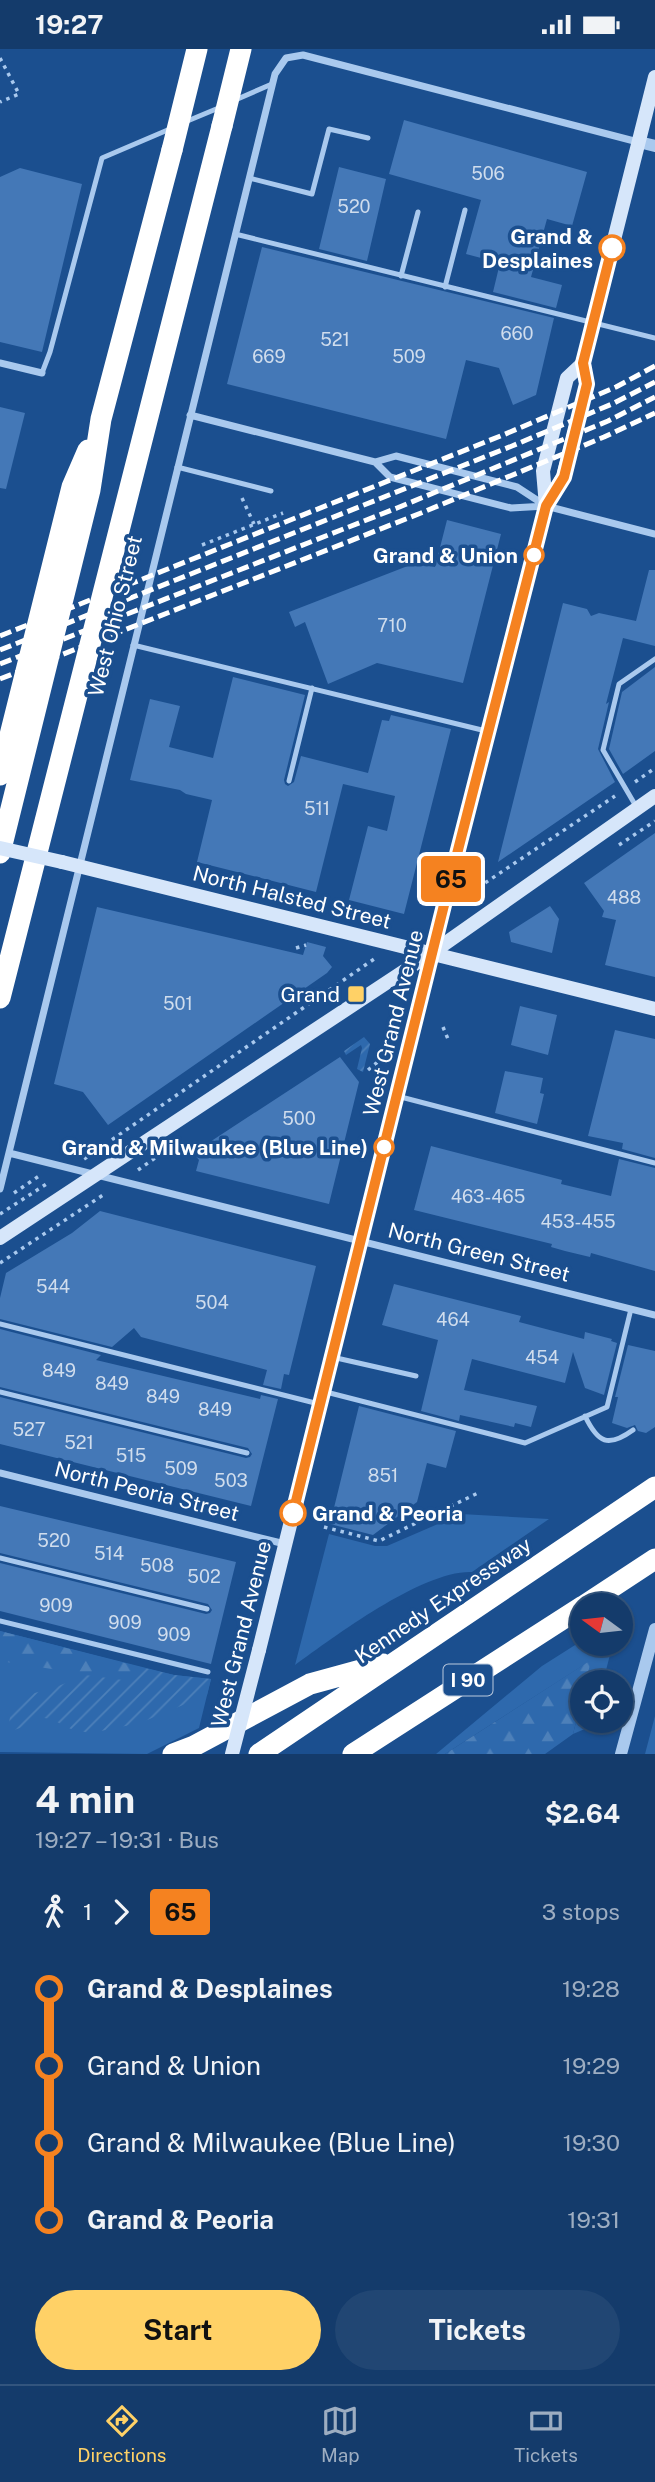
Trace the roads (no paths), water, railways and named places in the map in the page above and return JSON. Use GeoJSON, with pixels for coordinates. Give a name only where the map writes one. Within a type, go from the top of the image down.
{"type":"FeatureCollection","features":[{"type":"Feature","properties":{"kind":"highway"},"geometry":{"type":"LineString","coordinates":[[0,850],[90,490],[101,419],[197,49]]}},
{"type":"Feature","properties":{"kind":"highway","name":"West Ohio Street"},"geometry":{"type":"LineString","coordinates":[[0,998],[241,49]]}},
{"type":"Feature","properties":{"kind":"highway"},"geometry":{"type":"LineString","coordinates":[[0,775],[72,487],[101,419]]}},
{"type":"Feature","properties":{"kind":"highway","name":"Kennedy Expressway"},"geometry":{"type":"LineString","coordinates":[[259,1754],[655,1487]]}},
{"type":"Feature","properties":{"kind":"highway","name":"I 90"},"geometry":{"type":"LineString","coordinates":[[604,1593],[655,1559]]}},
{"type":"Feature","properties":{"kind":"highway","name":"I 90"},"geometry":{"type":"LineString","coordinates":[[353,1754],[570,1615]]}},
{"type":"Feature","properties":{"kind":"highway"},"geometry":{"type":"LineString","coordinates":[[173,1754],[194,1747],[310,1683],[398,1660]]}},
{"type":"Feature","properties":{"kind":"main road","name":"West Grand Avenue"},"geometry":{"type":"LineString","coordinates":[[232,1754],[546,506],[564,477],[587,384],[583,363],[655,77]]}},
{"type":"Feature","properties":{"kind":"main road","name":"West Grand Avenue"},"geometry":{"type":"LineString","coordinates":[[546,506],[543,471],[567,378],[583,363]]}},
{"type":"Feature","properties":{"kind":"main road"},"geometry":{"type":"LineString","coordinates":[[0,1238],[433,952],[655,796]]}},
{"type":"Feature","properties":{"kind":"main road","name":"North Halsted Street"},"geometry":{"type":"LineString","coordinates":[[0,850],[62,862],[433,952],[655,1009]]}},
{"type":"Feature","properties":{"kind":"street","name":"West Ohio Street"},"geometry":{"type":"LineString","coordinates":[[0,1189],[275,74],[286,58],[303,55],[639,142]]}},
{"type":"Feature","properties":{"kind":"street"},"geometry":{"type":"LineString","coordinates":[[639,142],[655,146]]}},
{"type":"Feature","properties":{"kind":"street"},"geometry":{"type":"LineString","coordinates":[[0,363],[42,373]]}},
{"type":"Feature","properties":{"kind":"street"},"geometry":{"type":"LineString","coordinates":[[190,415],[375,462],[396,456],[463,473],[517,487],[546,506]]}},
{"type":"Feature","properties":{"kind":"street"},"geometry":{"type":"LineString","coordinates":[[375,462],[390,477],[511,508],[546,506],[655,534]]}},
{"type":"Feature","properties":{"kind":"street","name":"North Green Street"},"geometry":{"type":"LineString","coordinates":[[9,1153],[655,1315]]}},
{"type":"Feature","properties":{"kind":"street","name":"North Peoria Street"},"geometry":{"type":"LineString","coordinates":[[0,1472],[285,1543]]}},
{"type":"Feature","properties":{"kind":"street"},"geometry":{"type":"LineString","coordinates":[[621,1754],[655,1630]]}},
{"type":"Feature","properties":{"kind":"lane"},"geometry":{"type":"LineString","coordinates":[[42,373],[102,158],[272,85]]}},
{"type":"Feature","properties":{"kind":"lane"},"geometry":{"type":"LineString","coordinates":[[249,178],[312,194],[329,129],[368,138]]}},
{"type":"Feature","properties":{"kind":"lane"},"geometry":{"type":"LineString","coordinates":[[445,287],[465,210]]}},
{"type":"Feature","properties":{"kind":"lane"},"geometry":{"type":"LineString","coordinates":[[401,276],[418,212]]}},
{"type":"Feature","properties":{"kind":"lane"},"geometry":{"type":"LineString","coordinates":[[235,234],[655,338]]}},
{"type":"Feature","properties":{"kind":"lane"},"geometry":{"type":"LineString","coordinates":[[177,467],[271,491]]}},
{"type":"Feature","properties":{"kind":"lane"},"geometry":{"type":"LineString","coordinates":[[133,645],[489,731]]}},
{"type":"Feature","properties":{"kind":"lane"},"geometry":{"type":"LineString","coordinates":[[637,808],[603,750],[619,684],[655,659]]}},
{"type":"Feature","properties":{"kind":"lane"},"geometry":{"type":"LineString","coordinates":[[289,781],[312,688]]}},
{"type":"Feature","properties":{"kind":"lane"},"geometry":{"type":"LineString","coordinates":[[397,1096],[655,1163]]}},
{"type":"Feature","properties":{"kind":"lane"},"geometry":{"type":"LineString","coordinates":[[0,1324],[525,1443],[607,1407],[631,1309]]}},
{"type":"Feature","properties":{"kind":"lane"},"geometry":{"type":"LineString","coordinates":[[332,1357],[416,1376]]}},
{"type":"Feature","properties":{"kind":"lane"},"geometry":{"type":"LineString","coordinates":[[0,1392],[247,1453]]}},
{"type":"Feature","properties":{"kind":"lane"},"geometry":{"type":"LineString","coordinates":[[585,1416],[592,1430],[609,1441],[619,1440],[633,1430]]}},
{"type":"Feature","properties":{"kind":"lane"},"geometry":{"type":"LineString","coordinates":[[0,1557],[207,1609]]}},
{"type":"Feature","properties":{"kind":"lane"},"geometry":{"type":"LineString","coordinates":[[0,1621],[208,1672]]}},
{"type":"Feature","properties":{"kind":"railway"},"geometry":{"type":"LineString","coordinates":[[0,636],[503,435],[616,387],[655,366]]}},
{"type":"Feature","properties":{"kind":"railway"},"geometry":{"type":"LineString","coordinates":[[0,650],[512,446],[612,404],[655,382]]}},
{"type":"Feature","properties":{"kind":"railway"},"geometry":{"type":"LineString","coordinates":[[0,664],[397,508],[608,421],[655,397]]}},
{"type":"Feature","properties":{"kind":"railway"},"geometry":{"type":"LineString","coordinates":[[0,679],[421,513],[655,413]]}},
{"type":"Feature","properties":{"kind":"place","name":"Grand & Desplaines"},"geometry":{"type":"Point","coordinates":[612,248]}},
{"type":"Feature","properties":{"kind":"place","name":"Grand & Union"},"geometry":{"type":"Point","coordinates":[534,555]}},
{"type":"Feature","properties":{"kind":"place","name":"Grand"},"geometry":{"type":"Point","coordinates":[356,994]}},
{"type":"Feature","properties":{"kind":"place","name":"Grand & Milwaukee (Blue Line)"},"geometry":{"type":"Point","coordinates":[384,1147]}},
{"type":"Feature","properties":{"kind":"place","name":"Grand & Peoria"},"geometry":{"type":"Point","coordinates":[293,1513]}}]}
